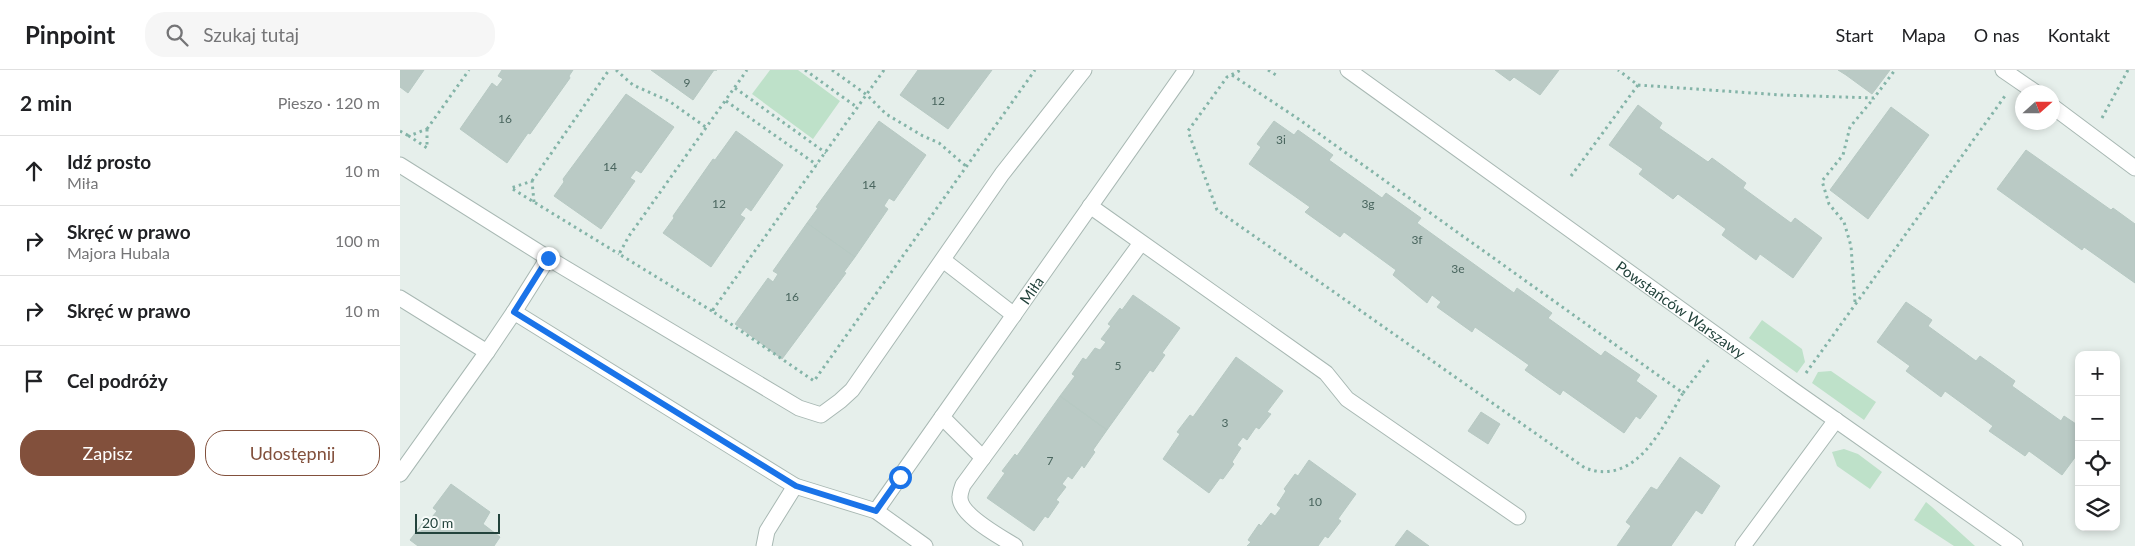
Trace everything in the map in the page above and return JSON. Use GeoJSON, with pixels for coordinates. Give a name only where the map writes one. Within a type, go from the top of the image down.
{"type":"FeatureCollection","features":[{"type":"Feature","properties":{"kind":"street"},"geometry":{"type":"LineString","coordinates":[[400,165],[548,258],[799,408],[821,415],[852,390],[1002,174],[1084,70]]}},
{"type":"Feature","properties":{"kind":"street","name":"Miła"},"geometry":{"type":"LineString","coordinates":[[876,511],[1186,70]]}},
{"type":"Feature","properties":{"kind":"street","name":"Powstańców Warszawy"},"geometry":{"type":"LineString","coordinates":[[1348,70],[2015,546]]}},
{"type":"Feature","properties":{"kind":"street"},"geometry":{"type":"LineString","coordinates":[[2003,70],[2024,85]]}},
{"type":"Feature","properties":{"kind":"street"},"geometry":{"type":"LineString","coordinates":[[2060,112],[2135,168]]}},
{"type":"Feature","properties":{"kind":"street"},"geometry":{"type":"LineString","coordinates":[[1090,206],[1326,373],[1347,399],[1518,518]]}},
{"type":"Feature","properties":{"kind":"street"},"geometry":{"type":"LineString","coordinates":[[1015,546],[972,517],[962,505],[959,497],[963,485],[1142,243]]}},
{"type":"Feature","properties":{"kind":"street"},"geometry":{"type":"LineString","coordinates":[[400,474],[487,352],[548,258]]}},
{"type":"Feature","properties":{"kind":"street"},"geometry":{"type":"LineString","coordinates":[[943,260],[1014,315]]}},
{"type":"Feature","properties":{"kind":"street"},"geometry":{"type":"LineString","coordinates":[[400,298],[487,352]]}},
{"type":"Feature","properties":{"kind":"street"},"geometry":{"type":"LineString","coordinates":[[514,312],[796,486],[876,511],[925,546]]}},
{"type":"Feature","properties":{"kind":"street"},"geometry":{"type":"LineString","coordinates":[[942,417],[983,458]]}},
{"type":"Feature","properties":{"kind":"street"},"geometry":{"type":"LineString","coordinates":[[1742,546],[1836,420]]}},
{"type":"Feature","properties":{"kind":"street"},"geometry":{"type":"LineString","coordinates":[[764,546],[768,531],[796,486]]}},
{"type":"Feature","properties":{"kind":"path"},"geometry":{"type":"LineString","coordinates":[[409,136],[427,129],[469,70]]}},
{"type":"Feature","properties":{"kind":"path"},"geometry":{"type":"LineString","coordinates":[[610,70],[532,181],[511,188],[712,311],[814,381],[1035,70]]}},
{"type":"Feature","properties":{"kind":"path"},"geometry":{"type":"LineString","coordinates":[[616,70],[633,84],[669,101],[707,128]]}},
{"type":"Feature","properties":{"kind":"path"},"geometry":{"type":"LineString","coordinates":[[619,254],[748,70]]}},
{"type":"Feature","properties":{"kind":"path"},"geometry":{"type":"LineString","coordinates":[[805,70],[858,108]]}},
{"type":"Feature","properties":{"kind":"path"},"geometry":{"type":"LineString","coordinates":[[832,70],[867,95],[886,114],[923,136],[939,143],[967,166]]}},
{"type":"Feature","properties":{"kind":"path"},"geometry":{"type":"LineString","coordinates":[[712,311],[884,70]]}},
{"type":"Feature","properties":{"kind":"path"},"geometry":{"type":"LineString","coordinates":[[1241,70],[1226,77],[1188,131],[1217,210],[1586,468],[1598,473],[1620,469],[1638,460],[1655,439],[1683,394],[1725,339]]}},
{"type":"Feature","properties":{"kind":"path"},"geometry":{"type":"LineString","coordinates":[[1268,70],[1276,75]]}},
{"type":"Feature","properties":{"kind":"path"},"geometry":{"type":"LineString","coordinates":[[1618,70],[1638,85],[1781,95],[1874,98]]}},
{"type":"Feature","properties":{"kind":"path"},"geometry":{"type":"LineString","coordinates":[[1855,304],[1851,246],[1844,222],[1829,204],[1822,181],[1843,155],[1850,127],[1894,70]]}},
{"type":"Feature","properties":{"kind":"path"},"geometry":{"type":"LineString","coordinates":[[2090,134],[2104,115],[2128,70]]}},
{"type":"Feature","properties":{"kind":"path"},"geometry":{"type":"LineString","coordinates":[[1232,75],[1298,118],[1683,394]]}},
{"type":"Feature","properties":{"kind":"path"},"geometry":{"type":"LineString","coordinates":[[1804,375],[2017,80]]}},
{"type":"Feature","properties":{"kind":"path"},"geometry":{"type":"LineString","coordinates":[[1571,176],[1638,85]]}},
{"type":"Feature","properties":{"kind":"path"},"geometry":{"type":"LineString","coordinates":[[735,88],[826,153]]}},
{"type":"Feature","properties":{"kind":"path"},"geometry":{"type":"LineString","coordinates":[[726,101],[817,165]]}},
{"type":"Feature","properties":{"kind":"path"},"geometry":{"type":"LineString","coordinates":[[400,131],[427,148],[427,129]]}},
{"type":"Feature","properties":{"kind":"path"},"geometry":{"type":"LineString","coordinates":[[532,181],[534,202]]}},
{"type":"Feature","properties":{"kind":"green space"},"geometry":{"type":"Polygon","coordinates":[[[770,70],[798,70],[840,101],[813,139],[752,94],[770,70]]]}},
{"type":"Feature","properties":{"kind":"green space"},"geometry":{"type":"Polygon","coordinates":[[[1762,320],[1802,349],[1805,362],[1797,373],[1749,338],[1762,320]]]}},
{"type":"Feature","properties":{"kind":"green space"},"geometry":{"type":"Polygon","coordinates":[[[1831,371],[1876,402],[1864,420],[1812,383],[1818,372],[1831,371]]]}},
{"type":"Feature","properties":{"kind":"green space"},"geometry":{"type":"Polygon","coordinates":[[[1844,449],[1858,454],[1882,472],[1870,489],[1837,466],[1832,452],[1844,449]]]}},
{"type":"Feature","properties":{"kind":"green space"},"geometry":{"type":"Polygon","coordinates":[[[1926,502],[1975,546],[1954,546],[1914,520],[1926,502]]]}},
{"type":"Feature","properties":{"kind":"building"},"geometry":{"type":"Polygon","coordinates":[[[400,70],[424,70],[408,93],[400,87],[400,70]]]}},
{"type":"Feature","properties":{"kind":"building"},"geometry":{"type":"Polygon","coordinates":[[[502,70],[573,70],[569,76],[570,78],[507,163],[460,129],[492,83],[497,87],[503,79],[498,76],[502,70]]]}},
{"type":"Feature","properties":{"kind":"building"},"geometry":{"type":"Polygon","coordinates":[[[651,70],[714,70],[693,100],[651,70]]]}},
{"type":"Feature","properties":{"kind":"building"},"geometry":{"type":"Polygon","coordinates":[[[918,70],[992,70],[948,129],[900,95],[918,70]]]}},
{"type":"Feature","properties":{"kind":"building"},"geometry":{"type":"Polygon","coordinates":[[[1495,70],[1559,70],[1540,95],[1514,77],[1510,81],[1495,70]]]}},
{"type":"Feature","properties":{"kind":"building"},"geometry":{"type":"Polygon","coordinates":[[[1838,70],[1850,70],[1846,75],[1838,70]]]}},
{"type":"Feature","properties":{"kind":"building"},"geometry":{"type":"Polygon","coordinates":[[[1850,70],[1890,70],[1872,94],[1846,75],[1850,70]]]}},
{"type":"Feature","properties":{"kind":"building"},"geometry":{"type":"Polygon","coordinates":[[[626,94],[674,127],[641,173],[636,170],[630,178],[635,181],[601,229],[554,196],[564,182],[563,179],[626,94]]]}},
{"type":"Feature","properties":{"kind":"building"},"geometry":{"type":"Polygon","coordinates":[[[1638,105],[1662,123],[1659,128],[1708,162],[1712,158],[1746,183],[1743,188],[1791,223],[1795,218],[1822,238],[1793,278],[1760,254],[1756,260],[1722,235],[1726,229],[1678,194],[1673,199],[1639,174],[1643,169],[1609,145],[1638,105]]]}},
{"type":"Feature","properties":{"kind":"building"},"geometry":{"type":"Polygon","coordinates":[[[1891,107],[1929,135],[1868,219],[1830,190],[1891,107]]]}},
{"type":"Feature","properties":{"kind":"building"},"geometry":{"type":"Polygon","coordinates":[[[879,121],[926,155],[894,201],[889,198],[884,206],[888,209],[855,257],[807,223],[818,208],[816,207],[879,121]]]}},
{"type":"Feature","properties":{"kind":"building"},"geometry":{"type":"Polygon","coordinates":[[[1274,121],[1294,135],[1298,130],[1333,155],[1329,160],[1382,198],[1386,193],[1421,218],[1417,223],[1514,293],[1517,288],[1552,313],[1548,318],[1601,356],[1605,351],[1640,375],[1636,381],[1657,396],[1640,419],[1636,416],[1624,433],[1563,390],[1560,395],[1525,370],[1529,365],[1475,327],[1472,332],[1437,307],[1441,302],[1432,295],[1427,303],[1393,275],[1396,270],[1344,232],[1340,237],[1305,212],[1310,207],[1249,164],[1261,147],[1257,144],[1274,121]]]}},
{"type":"Feature","properties":{"kind":"building"},"geometry":{"type":"Polygon","coordinates":[[[736,131],[783,165],[751,211],[746,207],[740,215],[745,218],[711,267],[663,233],[713,159],[715,160],[736,131]]]}},
{"type":"Feature","properties":{"kind":"building"},"geometry":{"type":"Polygon","coordinates":[[[2026,150],[2111,210],[2113,208],[2135,224],[2135,283],[2084,247],[2082,250],[1997,189],[2026,150]]]}},
{"type":"Feature","properties":{"kind":"building"},"geometry":{"type":"Polygon","coordinates":[[[807,223],[855,257],[844,272],[846,273],[782,359],[735,324],[768,278],[773,282],[778,274],[773,271],[807,223]]]}},
{"type":"Feature","properties":{"kind":"building"},"geometry":{"type":"Polygon","coordinates":[[[1133,295],[1180,328],[1162,353],[1165,355],[1153,372],[1150,370],[1107,430],[1060,396],[1075,376],[1072,374],[1083,358],[1086,360],[1095,348],[1100,350],[1106,342],[1101,339],[1111,326],[1108,324],[1133,295]]]}},
{"type":"Feature","properties":{"kind":"building"},"geometry":{"type":"Polygon","coordinates":[[[1906,302],[1932,320],[1928,326],[1976,361],[1980,356],[2015,381],[2012,386],[2061,421],[2064,416],[2075,423],[2075,457],[2062,475],[2029,451],[2025,456],[1989,431],[1993,426],[1945,391],[1941,397],[1906,371],[1910,366],[1877,342],[1906,302]]]}},
{"type":"Feature","properties":{"kind":"building"},"geometry":{"type":"Polygon","coordinates":[[[1236,357],[1283,391],[1267,412],[1271,414],[1259,429],[1256,427],[1247,440],[1243,437],[1237,445],[1241,448],[1232,462],[1234,464],[1209,493],[1163,459],[1180,434],[1177,432],[1190,415],[1193,417],[1236,357]]]}},
{"type":"Feature","properties":{"kind":"building"},"geometry":{"type":"Polygon","coordinates":[[[1060,396],[1107,430],[1093,450],[1095,452],[1084,468],[1082,465],[1072,479],[1068,476],[1062,484],[1066,487],[1056,500],[1059,502],[1048,518],[1045,516],[1034,531],[987,498],[1005,473],[1002,471],[1015,454],[1017,456],[1060,396]]]}},
{"type":"Feature","properties":{"kind":"building"},"geometry":{"type":"Polygon","coordinates":[[[1481,412],[1500,424],[1488,444],[1468,431],[1481,412]]]}},
{"type":"Feature","properties":{"kind":"building"},"geometry":{"type":"Polygon","coordinates":[[[1680,457],[1720,486],[1702,514],[1696,510],[1671,546],[1617,546],[1631,526],[1626,522],[1651,487],[1657,490],[1680,457]]]}},
{"type":"Feature","properties":{"kind":"building"},"geometry":{"type":"Polygon","coordinates":[[[1309,460],[1356,494],[1338,519],[1341,521],[1328,538],[1325,536],[1318,546],[1247,546],[1251,542],[1248,540],[1259,524],[1261,526],[1271,513],[1275,516],[1281,508],[1277,505],[1286,491],[1284,489],[1295,474],[1298,476],[1309,460]]]}},
{"type":"Feature","properties":{"kind":"building"},"geometry":{"type":"Polygon","coordinates":[[[451,484],[490,512],[483,524],[500,537],[494,546],[418,546],[410,540],[425,520],[428,522],[437,511],[433,508],[451,484]]]}},
{"type":"Feature","properties":{"kind":"building"},"geometry":{"type":"Polygon","coordinates":[[[1407,530],[1429,546],[1395,546],[1407,530]]]}},
{"type":"Feature","properties":{"kind":"route"},"geometry":{"type":"LineString","coordinates":[[548,258],[514,312],[796,486],[876,511],[900,477]]}}]}
